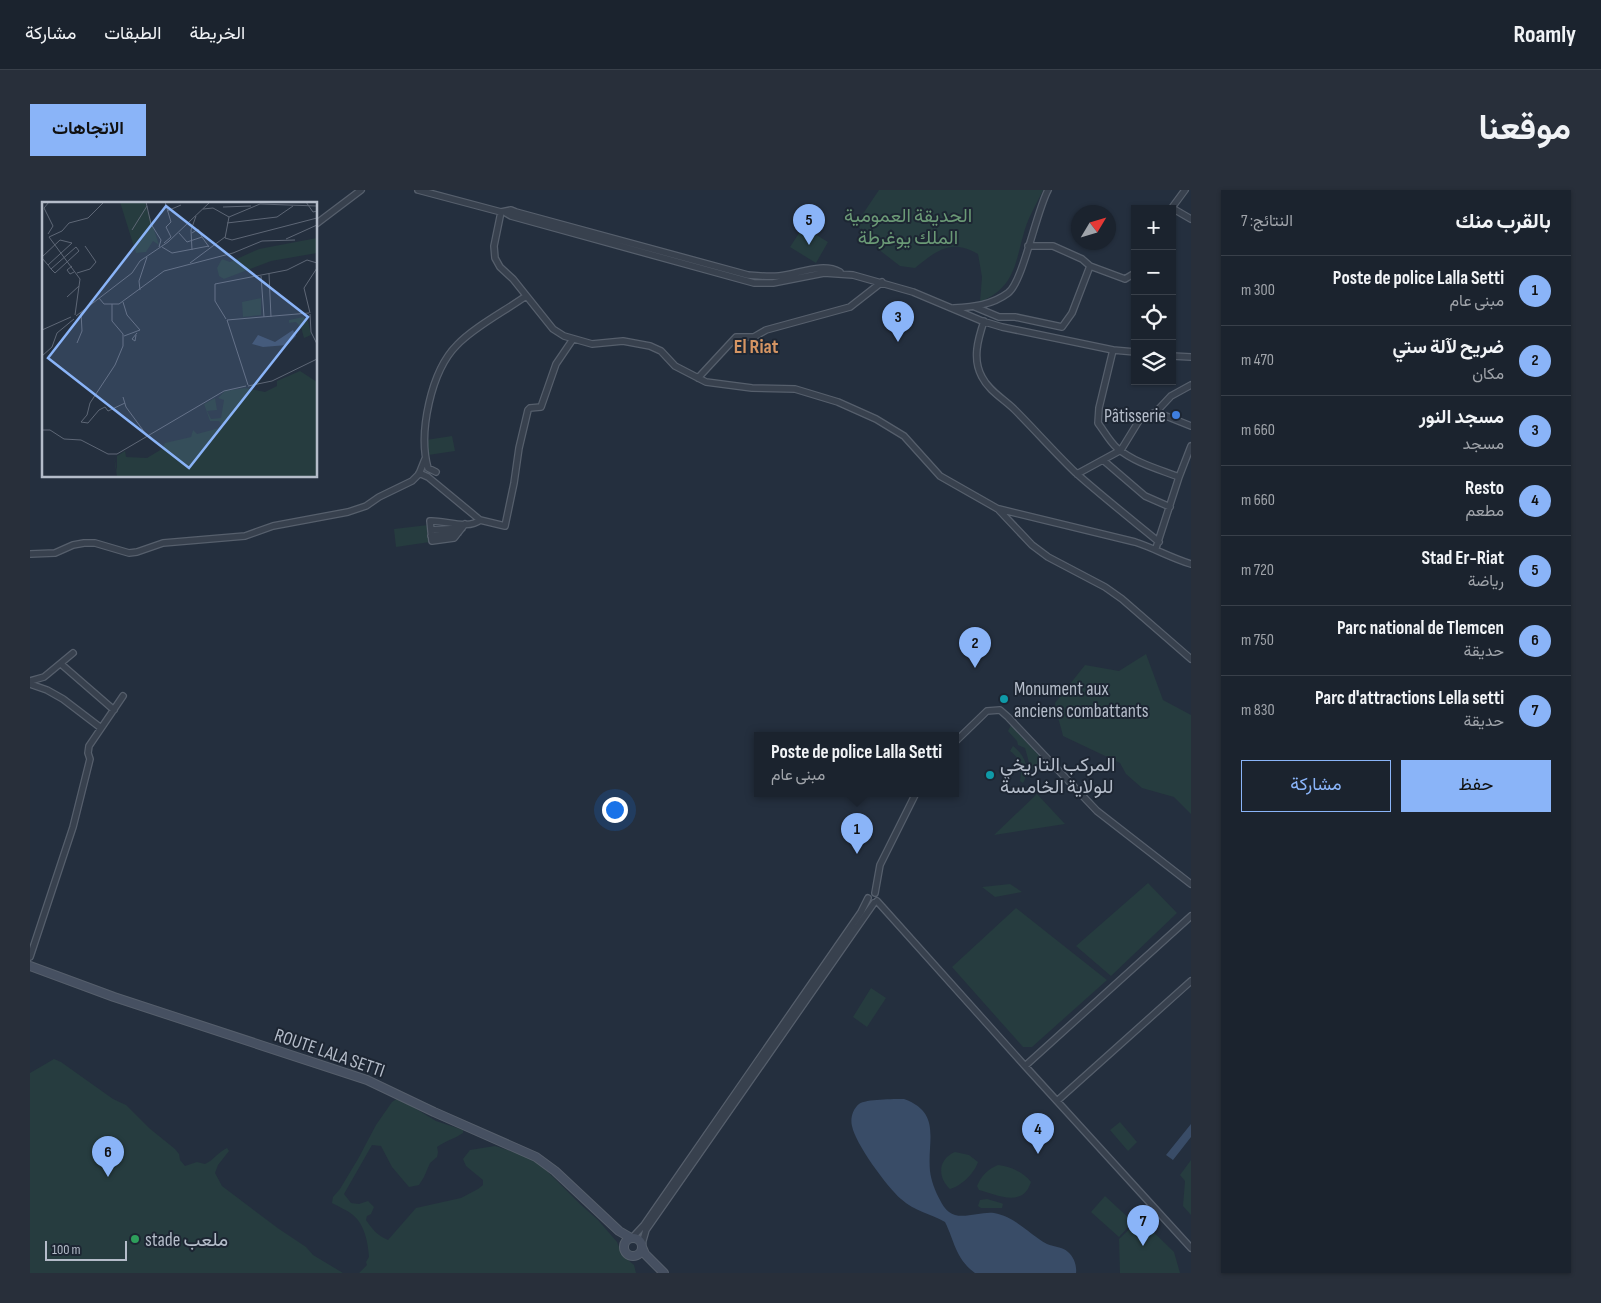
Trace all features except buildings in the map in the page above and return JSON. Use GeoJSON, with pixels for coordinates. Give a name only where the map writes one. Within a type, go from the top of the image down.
{"type":"FeatureCollection","features":[{"type":"Feature","properties":{"kind":"main road","name":"ROUTE LALA SETTI"},"geometry":{"type":"LineString","coordinates":[[30,966],[114,997],[367,1080],[536,1157],[555,1171],[598,1211]]}},
{"type":"Feature","properties":{"kind":"main road"},"geometry":{"type":"LineString","coordinates":[[598,1211],[619,1231],[638,1239],[645,1254],[663,1273]]}},
{"type":"Feature","properties":{"kind":"main road"},"geometry":{"type":"LineString","coordinates":[[598,1211],[617,1234],[627,1254],[646,1262],[663,1273]]}},
{"type":"Feature","properties":{"kind":"main road"},"geometry":{"type":"LineString","coordinates":[[624,1247],[626,1242],[632,1238]]}},
{"type":"Feature","properties":{"kind":"main road"},"geometry":{"type":"LineString","coordinates":[[634,1256],[639,1253],[642,1246]]}},
{"type":"Feature","properties":{"kind":"street"},"geometry":{"type":"LineString","coordinates":[[318,222],[360,190]]}},
{"type":"Feature","properties":{"kind":"street"},"geometry":{"type":"LineString","coordinates":[[418,190],[504,212],[511,210],[748,275],[762,277],[777,276],[823,267],[832,268],[844,274],[882,282],[931,299],[984,321],[1025,333],[1113,350],[1131,352]]}},
{"type":"Feature","properties":{"kind":"street"},"geometry":{"type":"LineString","coordinates":[[949,308],[985,305],[1010,292],[1024,264],[1040,208],[1048,190]]}},
{"type":"Feature","properties":{"kind":"street"},"geometry":{"type":"LineString","coordinates":[[1174,205],[1185,190]]}},
{"type":"Feature","properties":{"kind":"street"},"geometry":{"type":"LineString","coordinates":[[1176,210],[1191,219]]}},
{"type":"Feature","properties":{"kind":"street"},"geometry":{"type":"LineString","coordinates":[[504,212],[494,246],[495,258],[500,267],[513,279],[553,329],[564,336],[592,344],[623,341],[650,346],[661,351],[675,366],[692,377],[706,382],[752,388],[795,389],[838,402],[876,418],[904,436],[940,476],[998,509],[1135,542],[1156,548],[1168,556],[1191,564]]}},
{"type":"Feature","properties":{"kind":"street"},"geometry":{"type":"LineString","coordinates":[[1028,246],[1053,246],[1082,259],[1090,266],[1125,279],[1131,275]]}},
{"type":"Feature","properties":{"kind":"street"},"geometry":{"type":"LineString","coordinates":[[975,307],[999,317],[1015,317],[1062,327],[1072,313],[1090,266]]}},
{"type":"Feature","properties":{"kind":"street"},"geometry":{"type":"LineString","coordinates":[[698,378],[736,338],[754,337],[766,330],[850,307],[882,282]]}},
{"type":"Feature","properties":{"kind":"street"},"geometry":{"type":"LineString","coordinates":[[436,472],[428,468],[425,459],[425,429],[436,380],[446,359],[457,344],[526,296]]}},
{"type":"Feature","properties":{"kind":"street"},"geometry":{"type":"LineString","coordinates":[[984,321],[977,350],[978,366],[982,378],[1078,474],[1118,510],[1159,542]]}},
{"type":"Feature","properties":{"kind":"street"},"geometry":{"type":"LineString","coordinates":[[419,473],[428,477],[480,520],[505,526],[528,410],[541,407],[556,364],[573,339]]}},
{"type":"Feature","properties":{"kind":"street"},"geometry":{"type":"LineString","coordinates":[[1113,350],[1099,408],[1098,423],[1116,447],[1137,462],[1179,477]]}},
{"type":"Feature","properties":{"kind":"street"},"geometry":{"type":"LineString","coordinates":[[1176,356],[1191,357]]}},
{"type":"Feature","properties":{"kind":"street"},"geometry":{"type":"LineString","coordinates":[[1078,474],[1120,450],[1140,419],[1156,412],[1171,396],[1191,385]]}},
{"type":"Feature","properties":{"kind":"street"},"geometry":{"type":"LineString","coordinates":[[1156,412],[1191,426]]}},
{"type":"Feature","properties":{"kind":"street"},"geometry":{"type":"LineString","coordinates":[[1156,548],[1191,446]]}},
{"type":"Feature","properties":{"kind":"street"},"geometry":{"type":"LineString","coordinates":[[30,554],[55,553],[73,545],[84,543],[95,543],[129,553],[138,552],[163,543],[245,536],[273,526],[348,512],[366,506],[412,481],[419,473],[425,459]]}},
{"type":"Feature","properties":{"kind":"street"},"geometry":{"type":"LineString","coordinates":[[1103,460],[1145,496],[1170,507]]}},
{"type":"Feature","properties":{"kind":"street"},"geometry":{"type":"LineString","coordinates":[[998,509],[1032,545],[1048,557],[1105,587],[1122,599],[1191,659]]}},
{"type":"Feature","properties":{"kind":"street"},"geometry":{"type":"LineString","coordinates":[[462,528],[454,538],[432,541],[431,533],[462,528],[480,520]]}},
{"type":"Feature","properties":{"kind":"street"},"geometry":{"type":"LineString","coordinates":[[30,683],[44,677],[73,653]]}},
{"type":"Feature","properties":{"kind":"street"},"geometry":{"type":"LineString","coordinates":[[61,664],[114,710]]}},
{"type":"Feature","properties":{"kind":"street"},"geometry":{"type":"LineString","coordinates":[[43,688],[44,677]]}},
{"type":"Feature","properties":{"kind":"street"},"geometry":{"type":"LineString","coordinates":[[30,683],[63,699],[101,728]]}},
{"type":"Feature","properties":{"kind":"street"},"geometry":{"type":"LineString","coordinates":[[30,957],[73,826],[90,759],[88,753],[89,746],[123,696]]}},
{"type":"Feature","properties":{"kind":"street"},"geometry":{"type":"LineString","coordinates":[[959,738],[988,711],[1000,710],[1008,716],[1097,811],[1191,884]]}},
{"type":"Feature","properties":{"kind":"street"},"geometry":{"type":"LineString","coordinates":[[642,1246],[646,1230],[876,902],[878,896],[875,893],[880,865],[914,797]]}},
{"type":"Feature","properties":{"kind":"street"},"geometry":{"type":"LineString","coordinates":[[632,1238],[643,1228],[861,912],[870,894],[875,893]]}},
{"type":"Feature","properties":{"kind":"street"},"geometry":{"type":"LineString","coordinates":[[868,898],[870,902],[876,902],[1191,1248]]}},
{"type":"Feature","properties":{"kind":"street"},"geometry":{"type":"LineString","coordinates":[[1025,1066],[1191,916]]}},
{"type":"Feature","properties":{"kind":"street"},"geometry":{"type":"LineString","coordinates":[[1057,1101],[1191,981]]}},
{"type":"Feature","properties":{"kind":"green space","name":"الحديقة العمومية الملك يوغرطة"},"geometry":{"type":"Polygon","coordinates":[[[879,190],[1043,190],[1027,224],[1016,263],[1007,281],[992,296],[980,302],[982,277],[978,254],[968,249],[952,247],[937,252],[915,268],[900,266],[878,249],[856,224],[879,190]]]}},
{"type":"Feature","properties":{"kind":"green space"},"geometry":{"type":"Polygon","coordinates":[[[803,227],[828,242],[816,263],[790,247],[803,227]]]}},
{"type":"Feature","properties":{"kind":"green space"},"geometry":{"type":"Polygon","coordinates":[[[452,436],[455,451],[428,455],[426,440],[452,436]]]}},
{"type":"Feature","properties":{"kind":"green space"},"geometry":{"type":"Polygon","coordinates":[[[428,525],[430,542],[396,547],[394,529],[428,525]]]}},
{"type":"Feature","properties":{"kind":"green space"},"geometry":{"type":"Polygon","coordinates":[[[1146,654],[1163,700],[1191,715],[1191,814],[1174,797],[1142,788],[1126,774],[1120,763],[1063,736],[1056,712],[1055,703],[1085,665],[1119,671],[1146,654]]]}},
{"type":"Feature","properties":{"kind":"green space"},"geometry":{"type":"Polygon","coordinates":[[[1011,725],[1044,761],[1041,765],[1042,768],[1030,779],[1033,769],[1030,766],[1025,748],[1018,745],[1017,741],[1008,731],[1011,725]]]}},
{"type":"Feature","properties":{"kind":"green space"},"geometry":{"type":"Polygon","coordinates":[[[1013,746],[1024,758],[1027,768],[1023,783],[1020,781],[1021,768],[1019,761],[1010,751],[1013,746]]]}},
{"type":"Feature","properties":{"kind":"green space"},"geometry":{"type":"Polygon","coordinates":[[[1037,794],[1065,824],[994,835],[1037,794]]]}},
{"type":"Feature","properties":{"kind":"green space"},"geometry":{"type":"Polygon","coordinates":[[[1148,883],[1177,913],[1111,976],[1076,946],[1148,883]]]}},
{"type":"Feature","properties":{"kind":"green space"},"geometry":{"type":"Polygon","coordinates":[[[1010,884],[1022,892],[995,897],[982,887],[1010,884]]]}},
{"type":"Feature","properties":{"kind":"green space"},"geometry":{"type":"Polygon","coordinates":[[[1016,908],[1107,980],[1032,1047],[1023,1047],[952,967],[1016,908]]]}},
{"type":"Feature","properties":{"kind":"green space"},"geometry":{"type":"Polygon","coordinates":[[[871,988],[886,998],[867,1027],[853,1017],[871,988]]]}},
{"type":"Feature","properties":{"kind":"green space"},"geometry":{"type":"Polygon","coordinates":[[[54,1059],[113,1099],[126,1105],[149,1128],[175,1149],[185,1166],[197,1162],[205,1164],[227,1148],[229,1151],[218,1165],[215,1173],[222,1186],[306,1247],[313,1255],[343,1273],[30,1273],[30,1073],[54,1059]]]}},
{"type":"Feature","properties":{"kind":"green space"},"geometry":{"type":"Polygon","coordinates":[[[398,1098],[436,1121],[463,1130],[463,1133],[437,1147],[437,1157],[430,1163],[419,1185],[409,1187],[392,1167],[381,1146],[372,1145],[344,1194],[351,1203],[359,1204],[368,1201],[374,1207],[366,1220],[378,1234],[388,1240],[416,1208],[461,1198],[478,1189],[483,1185],[483,1180],[466,1166],[463,1159],[470,1150],[495,1146],[526,1156],[544,1168],[598,1220],[617,1242],[622,1255],[634,1265],[636,1273],[359,1273],[367,1265],[366,1262],[369,1257],[365,1234],[353,1215],[332,1203],[333,1197],[358,1159],[376,1125],[392,1102],[398,1098]]]}},
{"type":"Feature","properties":{"kind":"green space"},"geometry":{"type":"Polygon","coordinates":[[[1120,1122],[1137,1142],[1128,1151],[1110,1130],[1120,1122]]]}},
{"type":"Feature","properties":{"kind":"green space"},"geometry":{"type":"Polygon","coordinates":[[[955,1152],[969,1155],[978,1162],[967,1179],[950,1189],[943,1179],[941,1169],[945,1159],[955,1152]]]}},
{"type":"Feature","properties":{"kind":"green space"},"geometry":{"type":"Polygon","coordinates":[[[1191,1160],[1191,1215],[1183,1206],[1185,1181],[1180,1175],[1191,1160]]]}},
{"type":"Feature","properties":{"kind":"green space"},"geometry":{"type":"Polygon","coordinates":[[[998,1165],[1020,1172],[1031,1182],[1022,1195],[1009,1198],[979,1190],[977,1186],[985,1173],[998,1165]]]}},
{"type":"Feature","properties":{"kind":"green space"},"geometry":{"type":"Polygon","coordinates":[[[1105,1196],[1133,1222],[1119,1237],[1091,1212],[1105,1196]]]}},
{"type":"Feature","properties":{"kind":"green space"},"geometry":{"type":"Polygon","coordinates":[[[987,1199],[1003,1204],[1002,1208],[981,1208],[978,1206],[980,1200],[987,1199]]]}},
{"type":"Feature","properties":{"kind":"green space"},"geometry":{"type":"Polygon","coordinates":[[[1140,1219],[1174,1252],[1180,1273],[1120,1273],[1119,1239],[1140,1219]]]}},
{"type":"Feature","properties":{"kind":"water"},"geometry":{"type":"Polygon","coordinates":[[[904,1099],[916,1105],[924,1112],[928,1120],[932,1182],[936,1193],[946,1209],[959,1216],[994,1213],[1009,1218],[1047,1244],[1066,1250],[1075,1262],[1076,1273],[975,1273],[963,1262],[945,1222],[917,1210],[895,1193],[880,1175],[854,1134],[851,1120],[852,1114],[859,1104],[868,1101],[904,1099]]]}},
{"type":"Feature","properties":{"kind":"water"},"geometry":{"type":"Polygon","coordinates":[[[1191,1124],[1191,1137],[1173,1160],[1166,1155],[1191,1124]]]}},
{"type":"Feature","properties":{"kind":"place","name":"Stad Er-Riat"},"geometry":{"type":"Point","coordinates":[809,245]}},
{"type":"Feature","properties":{"kind":"place","name":"مسجد النور"},"geometry":{"type":"Point","coordinates":[898,342]}},
{"type":"Feature","properties":{"kind":"place","name":"Pâtisserie"},"geometry":{"type":"Point","coordinates":[1176,415]}},
{"type":"Feature","properties":{"kind":"place","name":"ضريح لآلة ستي"},"geometry":{"type":"Point","coordinates":[975,668]}},
{"type":"Feature","properties":{"kind":"place","name":"Monument aux anciens combattants"},"geometry":{"type":"Point","coordinates":[1004,699]}},
{"type":"Feature","properties":{"kind":"place","name":"المركب التاريخي للولاية الخامسة"},"geometry":{"type":"Point","coordinates":[990,775]}},
{"type":"Feature","properties":{"kind":"place","name":"Poste de police Lalla Setti"},"geometry":{"type":"Point","coordinates":[857,854]}},
{"type":"Feature","properties":{"kind":"place","name":"Resto"},"geometry":{"type":"Point","coordinates":[1038,1154]}},
{"type":"Feature","properties":{"kind":"place","name":"Parc national de Tlemcen"},"geometry":{"type":"Point","coordinates":[108,1177]}},
{"type":"Feature","properties":{"kind":"place","name":"stade ملعب"},"geometry":{"type":"Point","coordinates":[135,1239]}},
{"type":"Feature","properties":{"kind":"place","name":"Parc d'attractions Lella setti"},"geometry":{"type":"Point","coordinates":[1143,1246]}},
{"type":"Feature","properties":{"kind":"district","name":"El Riat"},"geometry":{"type":"Point","coordinates":[756,346]}}]}
